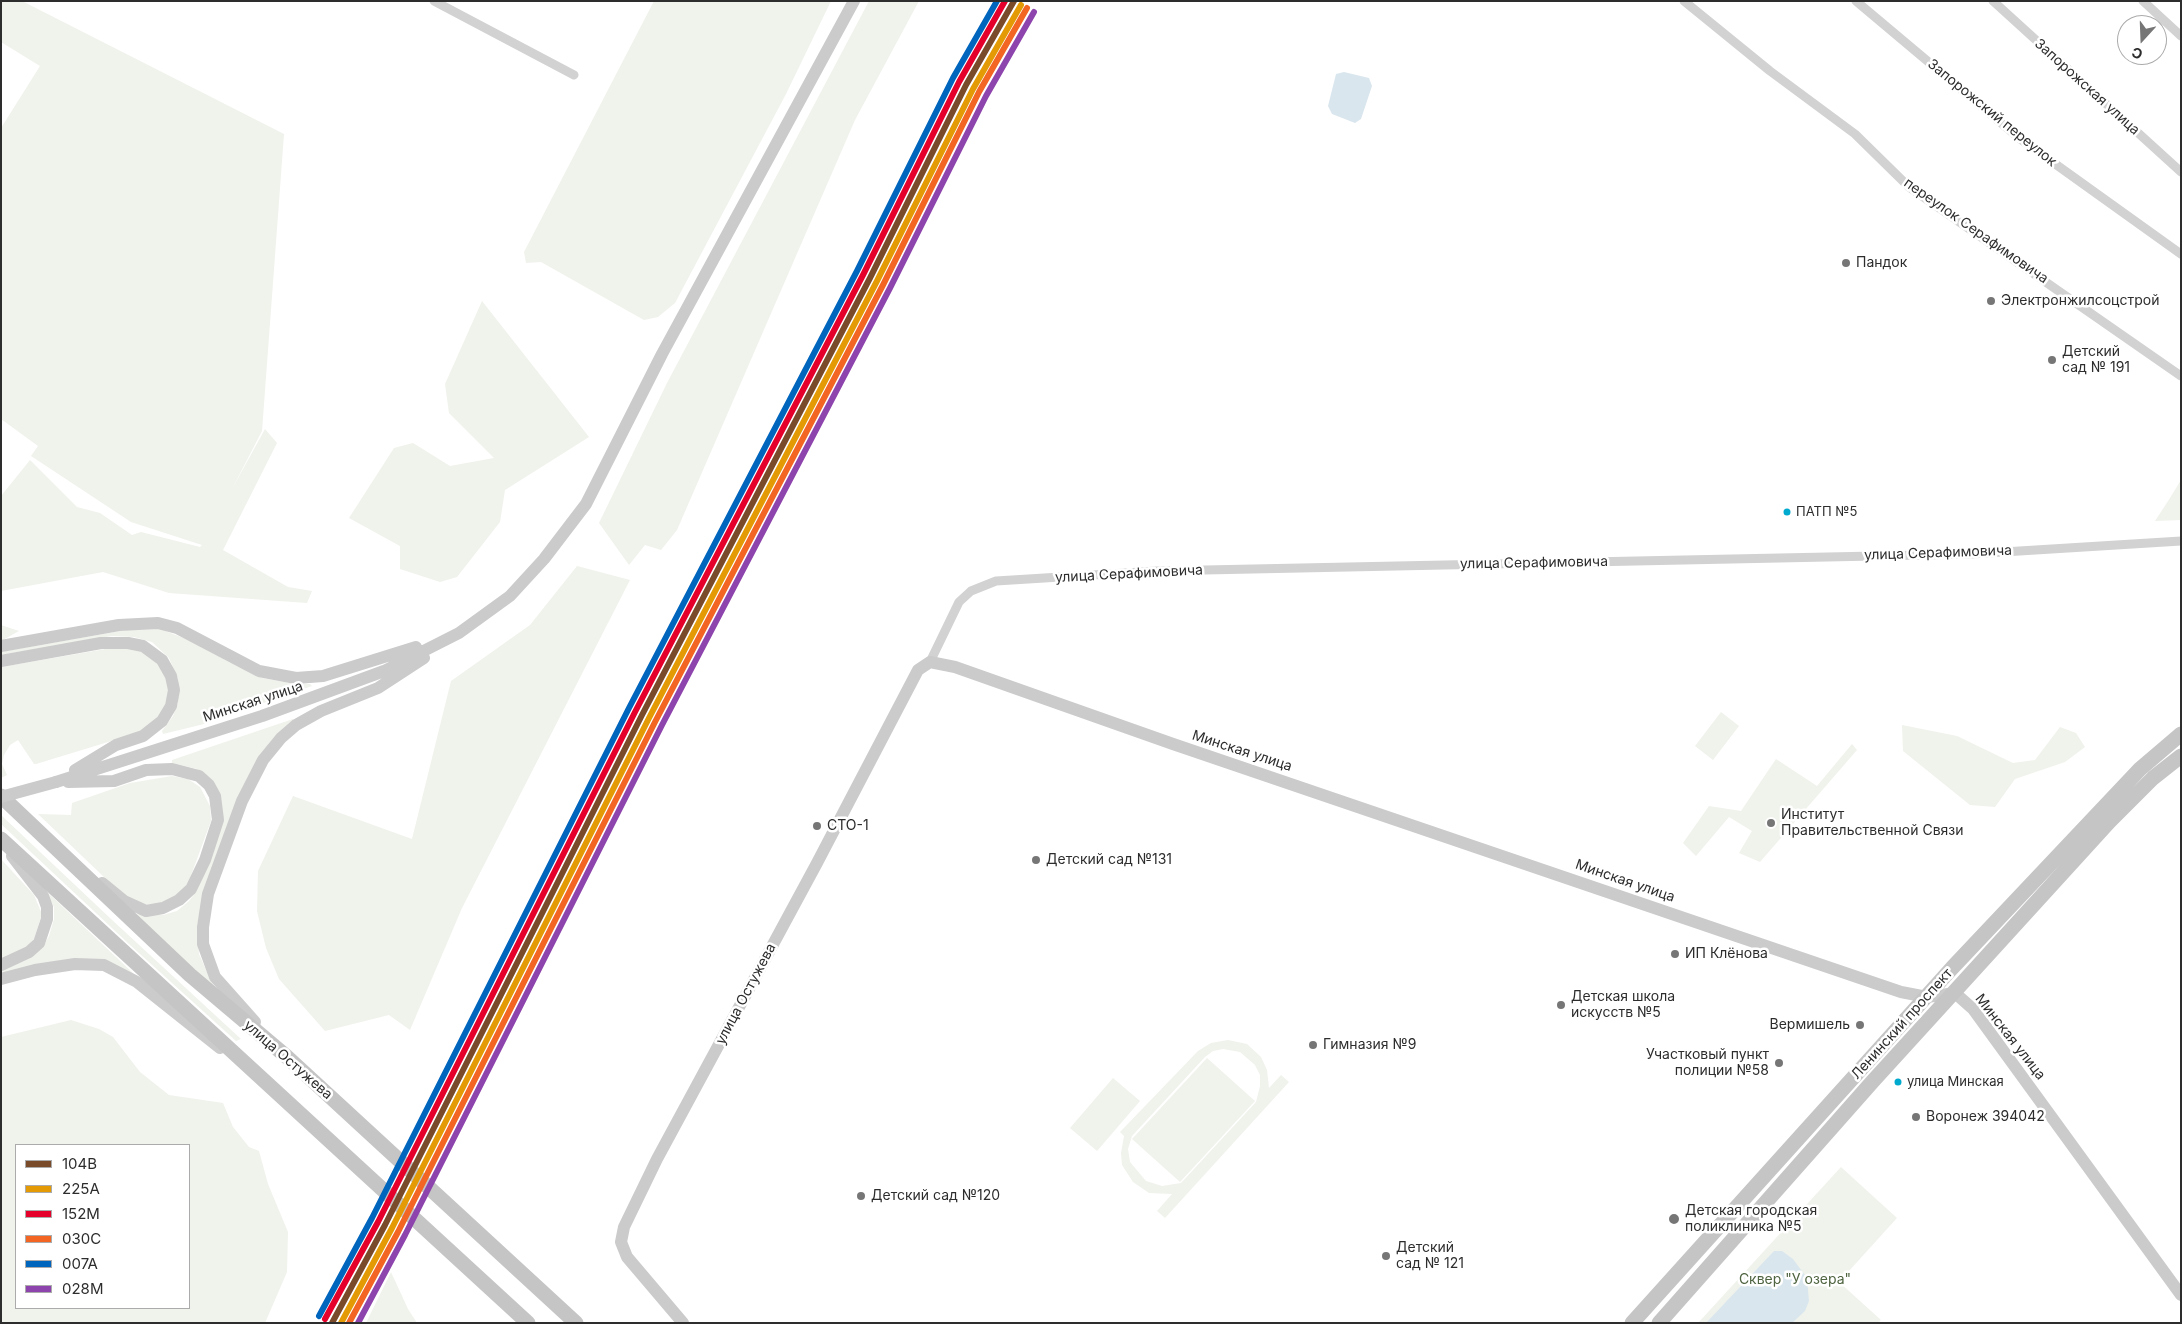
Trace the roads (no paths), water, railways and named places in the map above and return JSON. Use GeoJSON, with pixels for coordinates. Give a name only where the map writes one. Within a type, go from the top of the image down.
{"type":"FeatureCollection","features":[{"type":"Feature","properties":{"kind":"main road","name":"Ленинский проспект"},"geometry":{"type":"LineString","coordinates":[[1632,1323],[1927,997],[2113,797],[2140,769],[2181,734]]}},
{"type":"Feature","properties":{"kind":"main road","name":"Ленинский проспект"},"geometry":{"type":"LineString","coordinates":[[1658,1323],[2109,822],[2153,778],[2181,756]]}},
{"type":"Feature","properties":{"kind":"main road","name":"улица Остужева"},"geometry":{"type":"LineString","coordinates":[[1,797],[190,975],[287,1056],[576,1323]]}},
{"type":"Feature","properties":{"kind":"main road"},"geometry":{"type":"LineString","coordinates":[[1,841],[528,1323]]}},
{"type":"Feature","properties":{"kind":"street"},"geometry":{"type":"LineString","coordinates":[[434,1],[574,75]]}},
{"type":"Feature","properties":{"kind":"street","name":"Минская улица"},"geometry":{"type":"LineString","coordinates":[[1,797],[56,782],[342,688],[384,671],[459,633],[500,604],[534,571],[586,504],[662,354],[854,1]]}},
{"type":"Feature","properties":{"kind":"street","name":"переулок Серафимовича"},"geometry":{"type":"LineString","coordinates":[[1684,1],[1770,71],[1854,134],[1909,187],[2181,376]]}},
{"type":"Feature","properties":{"kind":"street","name":"Запорожский переулок"},"geometry":{"type":"LineString","coordinates":[[1856,1],[2019,138],[2181,254]]}},
{"type":"Feature","properties":{"kind":"street","name":"Запорожская улица"},"geometry":{"type":"LineString","coordinates":[[1993,1],[2181,172]]}},
{"type":"Feature","properties":{"kind":"street"},"geometry":{"type":"LineString","coordinates":[[2143,1],[2181,36]]}},
{"type":"Feature","properties":{"kind":"street","name":"улица Серафимовича"},"geometry":{"type":"LineString","coordinates":[[930,662],[959,602],[971,591],[996,581],[1157,571],[1971,554],[2181,541]]}},
{"type":"Feature","properties":{"kind":"street"},"geometry":{"type":"LineString","coordinates":[[1,646],[119,625],[158,623],[177,628],[259,671],[286,677],[308,678],[350,669],[459,633]]}},
{"type":"Feature","properties":{"kind":"street"},"geometry":{"type":"LineString","coordinates":[[287,1056],[215,977],[203,944],[202,927],[208,894],[232,824],[254,775],[263,760],[281,738],[296,725],[321,711],[378,688],[459,633]]}},
{"type":"Feature","properties":{"kind":"street"},"geometry":{"type":"LineString","coordinates":[[1,661],[101,643],[128,643],[143,646],[155,653],[168,669],[173,682],[173,698],[168,713],[156,728],[143,736],[116,745],[56,782]]}},
{"type":"Feature","properties":{"kind":"street","name":"Минская улица"},"geometry":{"type":"LineString","coordinates":[[930,662],[955,667],[1173,744],[1900,992],[1927,997],[1955,993],[1973,1009],[2181,1295]]}},
{"type":"Feature","properties":{"kind":"street","name":"улица Остужева"},"geometry":{"type":"LineString","coordinates":[[683,1323],[627,1257],[621,1242],[624,1226],[657,1159],[817,863],[918,670],[930,662]]}},
{"type":"Feature","properties":{"kind":"street"},"geometry":{"type":"LineString","coordinates":[[34,827],[124,901],[140,909],[155,910],[172,905],[186,895],[197,878],[214,833],[218,813],[215,796],[209,785],[199,776],[186,771],[159,769],[114,781],[56,782]]}},
{"type":"Feature","properties":{"kind":"street"},"geometry":{"type":"LineString","coordinates":[[1,841],[43,896],[47,908],[47,919],[38,943],[29,952],[1,965]]}},
{"type":"Feature","properties":{"kind":"street"},"geometry":{"type":"LineString","coordinates":[[1,979],[35,970],[75,964],[94,964],[116,970],[136,982],[269,1087]]}},
{"type":"Feature","properties":{"kind":"place","name":"Пандок"},"geometry":{"type":"Point","coordinates":[1846,263]}},
{"type":"Feature","properties":{"kind":"place","name":"Электронжилсоцстрой"},"geometry":{"type":"Point","coordinates":[1991,301]}},
{"type":"Feature","properties":{"kind":"place","name":"Детский сад № 191"},"geometry":{"type":"Point","coordinates":[2052,360]}},
{"type":"Feature","properties":{"kind":"place","name":"ПАТП №5"},"geometry":{"type":"Point","coordinates":[1787,512]}},
{"type":"Feature","properties":{"kind":"place","name":"Институт Правительственной Связи"},"geometry":{"type":"Point","coordinates":[1771,823]}},
{"type":"Feature","properties":{"kind":"place","name":"СТО-1"},"geometry":{"type":"Point","coordinates":[817,826]}},
{"type":"Feature","properties":{"kind":"place","name":"Детский сад №131"},"geometry":{"type":"Point","coordinates":[1036,860]}},
{"type":"Feature","properties":{"kind":"place","name":"ИП Клёнова"},"geometry":{"type":"Point","coordinates":[1675,954]}},
{"type":"Feature","properties":{"kind":"place","name":"Детская школа искусств №5"},"geometry":{"type":"Point","coordinates":[1561,1005]}},
{"type":"Feature","properties":{"kind":"place","name":"Вермишель"},"geometry":{"type":"Point","coordinates":[1860,1025]}},
{"type":"Feature","properties":{"kind":"place","name":"Гимназия №9"},"geometry":{"type":"Point","coordinates":[1313,1045]}},
{"type":"Feature","properties":{"kind":"place","name":"Участковый пункт полиции №58"},"geometry":{"type":"Point","coordinates":[1779,1063]}},
{"type":"Feature","properties":{"kind":"place","name":"улица Минская"},"geometry":{"type":"Point","coordinates":[1898,1082]}},
{"type":"Feature","properties":{"kind":"place","name":"Воронеж 394042"},"geometry":{"type":"Point","coordinates":[1916,1117]}},
{"type":"Feature","properties":{"kind":"place","name":"Детский сад №120"},"geometry":{"type":"Point","coordinates":[861,1196]}},
{"type":"Feature","properties":{"kind":"place","name":"Детская городская поликлиника №5"},"geometry":{"type":"Point","coordinates":[1674,1219]}},
{"type":"Feature","properties":{"kind":"place","name":"Детский сад № 121"},"geometry":{"type":"Point","coordinates":[1386,1256]}},
{"type":"Feature","properties":{"kind":"park label","name":"Сквер \"У озера\""},"geometry":{"type":"Point","coordinates":[1795,1280]}}]}
